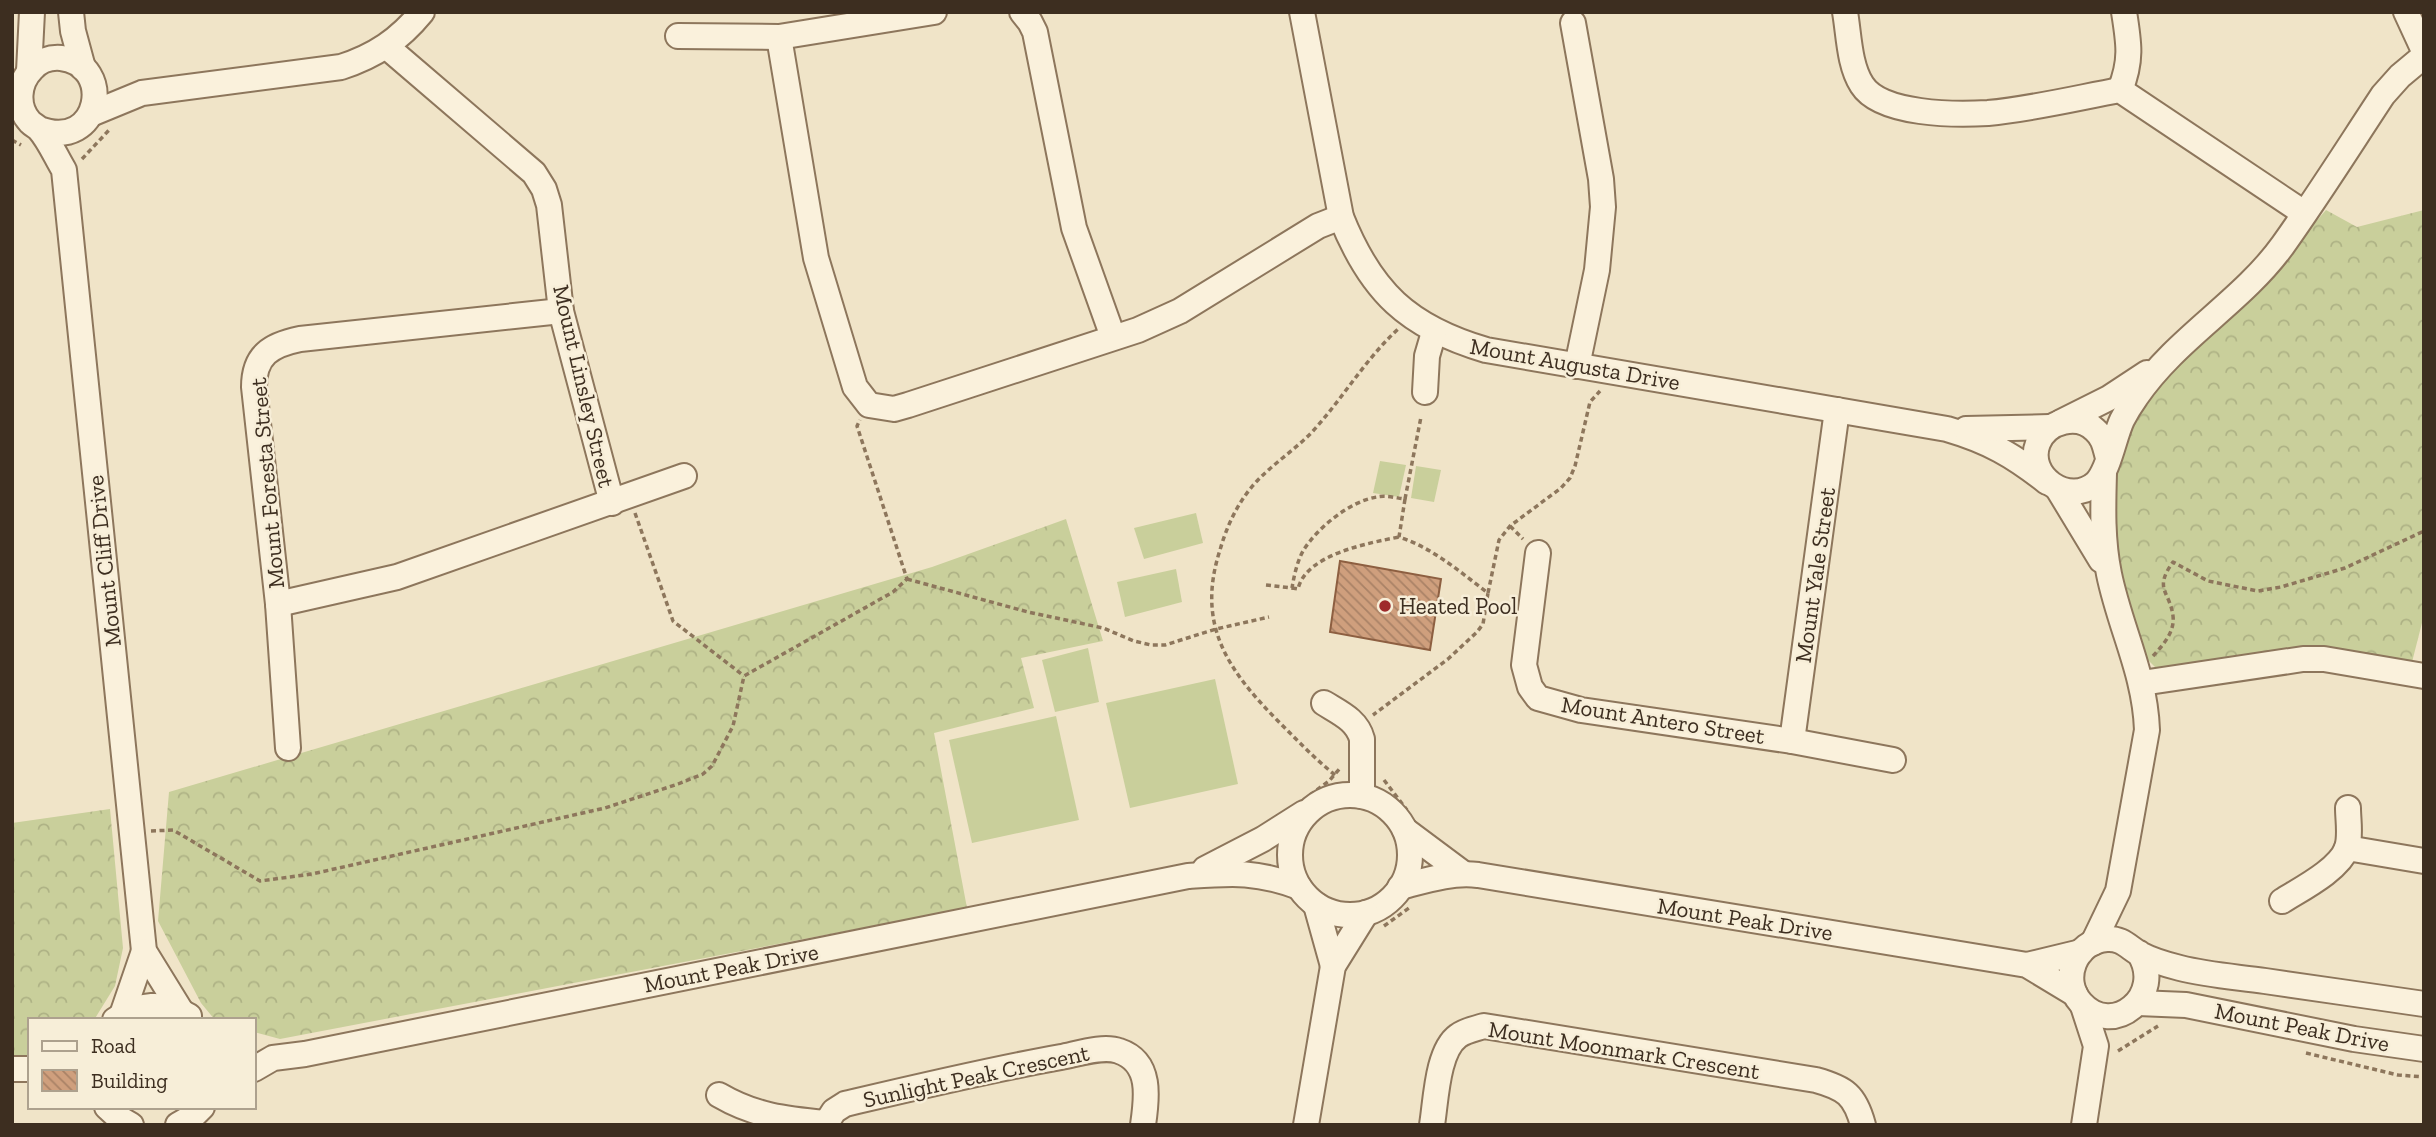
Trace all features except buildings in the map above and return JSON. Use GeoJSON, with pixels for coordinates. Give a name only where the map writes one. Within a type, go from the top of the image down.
{"type":"FeatureCollection","features":[{"type":"Feature","properties":{"kind":"street"},"geometry":{"type":"LineString","coordinates":[[32,12],[20,99],[26,128],[62,134],[142,93],[341,67],[362,60],[387,47],[409,28],[422,12]]}},
{"type":"Feature","properties":{"kind":"street"},"geometry":{"type":"LineString","coordinates":[[71,12],[73,30],[95,91],[95,103],[87,119]]}},
{"type":"Feature","properties":{"kind":"street"},"geometry":{"type":"LineString","coordinates":[[678,36],[779,37],[934,12]]}},
{"type":"Feature","properties":{"kind":"street"},"geometry":{"type":"LineString","coordinates":[[1022,12],[1035,32],[1074,228],[1112,337]]}},
{"type":"Feature","properties":{"kind":"street","name":"Mount Augusta Drive"},"geometry":{"type":"LineString","coordinates":[[1302,12],[1341,217],[1359,259],[1388,298],[1406,313],[1434,332],[1486,351],[1584,375],[1837,410],[1947,429],[1982,439],[2002,449],[2052,486],[2095,547],[2110,576]]}},
{"type":"Feature","properties":{"kind":"street"},"geometry":{"type":"LineString","coordinates":[[1845,12],[1854,68],[1862,86],[1875,99],[1896,107],[1951,113],[1989,113],[2120,90],[2304,213]]}},
{"type":"Feature","properties":{"kind":"street"},"geometry":{"type":"LineString","coordinates":[[2120,90],[2130,57],[2124,12]]}},
{"type":"Feature","properties":{"kind":"street"},"geometry":{"type":"LineString","coordinates":[[2406,12],[2424,51]]}},
{"type":"Feature","properties":{"kind":"street"},"geometry":{"type":"LineString","coordinates":[[1573,23],[1601,178],[1603,207],[1584,375]]}},
{"type":"Feature","properties":{"kind":"street"},"geometry":{"type":"LineString","coordinates":[[779,37],[816,258],[855,387],[869,405],[881,409],[901,407],[1138,330],[1180,311],[1307,233],[1341,217]]}},
{"type":"Feature","properties":{"kind":"street","name":"Mount Linsley Street"},"geometry":{"type":"LineString","coordinates":[[387,47],[534,173],[544,189],[549,205],[561,311],[621,500]]}},
{"type":"Feature","properties":{"kind":"street"},"geometry":{"type":"LineString","coordinates":[[2162,363],[2109,398],[2056,424],[2038,443],[2037,464],[2052,486],[2071,492],[2084,490],[2095,483],[2106,465],[2123,418],[2136,396],[2162,363],[2248,283],[2282,247],[2383,95],[2424,56]]}},
{"type":"Feature","properties":{"kind":"street"},"geometry":{"type":"LineString","coordinates":[[21,82],[35,65],[47,59],[60,58],[72,61],[87,73],[142,93]]}},
{"type":"Feature","properties":{"kind":"street","name":"Mount Cliff Drive"},"geometry":{"type":"LineString","coordinates":[[87,119],[64,170],[144,951],[187,1016]]}},
{"type":"Feature","properties":{"kind":"street","name":"Mount Cliff Drive"},"geometry":{"type":"LineString","coordinates":[[26,128],[64,170]]}},
{"type":"Feature","properties":{"kind":"street","name":"Mount Foresta Street"},"geometry":{"type":"LineString","coordinates":[[288,748],[278,604],[254,387],[254,375],[260,359],[284,342],[300,339],[561,311]]}},
{"type":"Feature","properties":{"kind":"street"},"geometry":{"type":"LineString","coordinates":[[1425,392],[1427,356],[1434,332]]}},
{"type":"Feature","properties":{"kind":"street","name":"Mount Yale Street"},"geometry":{"type":"LineString","coordinates":[[1792,741],[1837,410]]}},
{"type":"Feature","properties":{"kind":"street"},"geometry":{"type":"LineString","coordinates":[[2056,424],[2078,421],[2094,428],[2104,441],[2106,465]]}},
{"type":"Feature","properties":{"kind":"street","name":"Mount Augusta Drive"},"geometry":{"type":"LineString","coordinates":[[1947,429],[2056,424]]}},
{"type":"Feature","properties":{"kind":"street","name":"Mount Augusta Drive"},"geometry":{"type":"LineString","coordinates":[[2087,948],[2119,891],[2147,730],[2141,677],[2110,576],[2103,527],[2106,465]]}},
{"type":"Feature","properties":{"kind":"street","name":"Mount Linsley Street"},"geometry":{"type":"LineString","coordinates":[[278,604],[397,577],[684,476]]}},
{"type":"Feature","properties":{"kind":"street","name":"Mount Antero Street"},"geometry":{"type":"LineString","coordinates":[[1538,553],[1524,665],[1530,687],[1538,698],[1581,710],[1792,741],[1893,760]]}},
{"type":"Feature","properties":{"kind":"street"},"geometry":{"type":"LineString","coordinates":[[2141,677],[2303,659],[2324,659],[2424,676]]}},
{"type":"Feature","properties":{"kind":"street"},"geometry":{"type":"LineString","coordinates":[[1324,703],[1360,730],[1362,796]]}},
{"type":"Feature","properties":{"kind":"street","name":"Mount Peak Drive"},"geometry":{"type":"LineString","coordinates":[[1188,876],[1263,839],[1335,796],[1362,796],[1387,808],[1405,831],[1464,874]]}},
{"type":"Feature","properties":{"kind":"street"},"geometry":{"type":"LineString","coordinates":[[2283,901],[2326,873],[2347,848],[2348,808]]}},
{"type":"Feature","properties":{"kind":"street","name":"Mount Peak Drive"},"geometry":{"type":"LineString","coordinates":[[1310,809],[1299,822],[1290,846],[1292,871],[1299,887],[1316,905]]}},
{"type":"Feature","properties":{"kind":"street"},"geometry":{"type":"LineString","coordinates":[[1400,887],[1410,859],[1405,831]]}},
{"type":"Feature","properties":{"kind":"street"},"geometry":{"type":"LineString","coordinates":[[2347,848],[2424,861]]}},
{"type":"Feature","properties":{"kind":"street","name":"Mount Peak Drive"},"geometry":{"type":"LineString","coordinates":[[260,1059],[319,1051],[1188,876],[1235,872],[1258,874],[1299,887]]}},
{"type":"Feature","properties":{"kind":"street","name":"Mount Peak Drive"},"geometry":{"type":"LineString","coordinates":[[1366,913],[1389,900],[1400,887],[1432,878],[1464,874],[2027,965],[2103,1015],[2130,1008],[2186,1005],[2354,1039],[2424,1049]]}},
{"type":"Feature","properties":{"kind":"street","name":"Mount Augusta Drive"},"geometry":{"type":"LineString","coordinates":[[2119,891],[2133,949]]}},
{"type":"Feature","properties":{"kind":"street"},"geometry":{"type":"LineString","coordinates":[[1316,905],[1340,914],[1366,913]]}},
{"type":"Feature","properties":{"kind":"street"},"geometry":{"type":"LineString","coordinates":[[1316,905],[1333,966]]}},
{"type":"Feature","properties":{"kind":"street"},"geometry":{"type":"LineString","coordinates":[[1306,1125],[1333,966],[1366,913]]}},
{"type":"Feature","properties":{"kind":"street","name":"Mount Peak Drive"},"geometry":{"type":"LineString","coordinates":[[2027,965],[2115,940],[2179,968],[2197,972],[2424,1004]]}},
{"type":"Feature","properties":{"kind":"street"},"geometry":{"type":"LineString","coordinates":[[2084,1125],[2096,1046],[2071,972],[2087,948]]}},
{"type":"Feature","properties":{"kind":"street"},"geometry":{"type":"LineString","coordinates":[[2096,1046],[2143,995],[2147,969],[2133,949]]}},
{"type":"Feature","properties":{"kind":"street","name":"Mount Cliff Drive"},"geometry":{"type":"LineString","coordinates":[[118,1017],[144,951]]}},
{"type":"Feature","properties":{"kind":"street"},"geometry":{"type":"LineString","coordinates":[[118,1017],[152,1005],[167,1007],[187,1016]]}},
{"type":"Feature","properties":{"kind":"street","name":"Mount Moonmark Crescent"},"geometry":{"type":"LineString","coordinates":[[1432,1125],[1445,1054],[1455,1038],[1468,1030],[1484,1026],[1816,1080],[1844,1090],[1858,1106],[1863,1125]]}},
{"type":"Feature","properties":{"kind":"street","name":"Sunlight Peak Crescent"},"geometry":{"type":"LineString","coordinates":[[719,1095],[740,1108],[776,1118],[825,1124],[834,1111],[845,1104],[988,1070],[1096,1051],[1118,1050],[1131,1058],[1144,1072],[1147,1089],[1143,1125]]}},
{"type":"Feature","properties":{"kind":"street"},"geometry":{"type":"LineString","coordinates":[[109,1109],[131,1125]]}},
{"type":"Feature","properties":{"kind":"street"},"geometry":{"type":"LineString","coordinates":[[178,1125],[200,1109]]}},
{"type":"Feature","properties":{"kind":"path"},"geometry":{"type":"LineString","coordinates":[[12,140],[26,128]]}},
{"type":"Feature","properties":{"kind":"path"},"geometry":{"type":"LineString","coordinates":[[1335,775],[1312,756],[1255,698],[1234,672],[1223,652],[1212,608],[1217,558],[1239,505],[1257,481],[1309,435],[1330,412],[1349,383],[1400,328]]}},
{"type":"Feature","properties":{"kind":"path"},"geometry":{"type":"LineString","coordinates":[[1374,725],[1373,715],[1448,659],[1483,624],[1499,540],[1510,526],[1561,488],[1570,478],[1575,466],[1590,402],[1605,387],[1584,375]]}},
{"type":"Feature","properties":{"kind":"path"},"geometry":{"type":"LineString","coordinates":[[869,405],[856,426],[907,579]]}},
{"type":"Feature","properties":{"kind":"path"},"geometry":{"type":"LineString","coordinates":[[1399,537],[1420,417]]}},
{"type":"Feature","properties":{"kind":"path"},"geometry":{"type":"LineString","coordinates":[[1292,588],[1304,549],[1330,522],[1355,506],[1377,497],[1405,499]]}},
{"type":"Feature","properties":{"kind":"path"},"geometry":{"type":"LineString","coordinates":[[621,500],[673,621],[744,676]]}},
{"type":"Feature","properties":{"kind":"path"},"geometry":{"type":"LineString","coordinates":[[2141,677],[2171,632],[2173,616],[2164,593],[2165,575],[2173,562],[2208,581],[2258,591],[2345,568],[2424,531]]}},
{"type":"Feature","properties":{"kind":"path"},"geometry":{"type":"LineString","coordinates":[[1266,585],[1298,589],[1300,578],[1316,564],[1334,555],[1399,537],[1434,552],[1488,593]]}},
{"type":"Feature","properties":{"kind":"path"},"geometry":{"type":"LineString","coordinates":[[907,579],[1028,612],[1103,628],[1151,645],[1166,645],[1216,629],[1269,617]]}},
{"type":"Feature","properties":{"kind":"path"},"geometry":{"type":"LineString","coordinates":[[131,833],[173,830],[260,881],[312,874],[605,808],[704,774],[712,766],[733,726],[744,676],[893,592],[907,579]]}},
{"type":"Feature","properties":{"kind":"green space"},"geometry":{"type":"Polygon","coordinates":[[[2326,210],[2357,227],[2424,210],[2424,615],[2411,666],[2321,650],[2284,649],[2159,671],[2141,653],[2110,545],[2112,463],[2160,376],[2259,287],[2326,210]]]}},
{"type":"Feature","properties":{"kind":"green space"},"geometry":{"type":"Polygon","coordinates":[[[1380,461],[1406,465],[1399,497],[1373,493],[1380,461]]]}},
{"type":"Feature","properties":{"kind":"green space"},"geometry":{"type":"Polygon","coordinates":[[[1416,466],[1441,470],[1434,502],[1411,498],[1416,466]]]}},
{"type":"Feature","properties":{"kind":"green space"},"geometry":{"type":"Polygon","coordinates":[[[1196,513],[1203,543],[1144,559],[1134,528],[1196,513]]]}},
{"type":"Feature","properties":{"kind":"green space"},"geometry":{"type":"Polygon","coordinates":[[[1066,519],[1103,641],[1021,658],[1034,708],[934,733],[967,908],[280,1039],[256,1033],[256,1018],[213,1018],[201,1003],[158,921],[169,792],[932,567],[1066,519]]]}},
{"type":"Feature","properties":{"kind":"green space"},"geometry":{"type":"Polygon","coordinates":[[[1176,569],[1182,602],[1125,617],[1117,582],[1176,569]]]}},
{"type":"Feature","properties":{"kind":"green space"},"geometry":{"type":"Polygon","coordinates":[[[1088,648],[1099,702],[1055,712],[1042,660],[1088,648]]]}},
{"type":"Feature","properties":{"kind":"green space"},"geometry":{"type":"Polygon","coordinates":[[[1215,679],[1238,784],[1130,808],[1106,703],[1215,679]]]}},
{"type":"Feature","properties":{"kind":"green space"},"geometry":{"type":"Polygon","coordinates":[[[1056,716],[1079,820],[972,843],[949,740],[1056,716]]]}},
{"type":"Feature","properties":{"kind":"green space"},"geometry":{"type":"Polygon","coordinates":[[[110,809],[123,948],[115,986],[95,1018],[28,1018],[28,1056],[12,1056],[12,823],[110,809]]]}},
{"type":"Feature","properties":{"kind":"place","name":"Heated Pool"},"geometry":{"type":"Point","coordinates":[1385,606]}}]}
